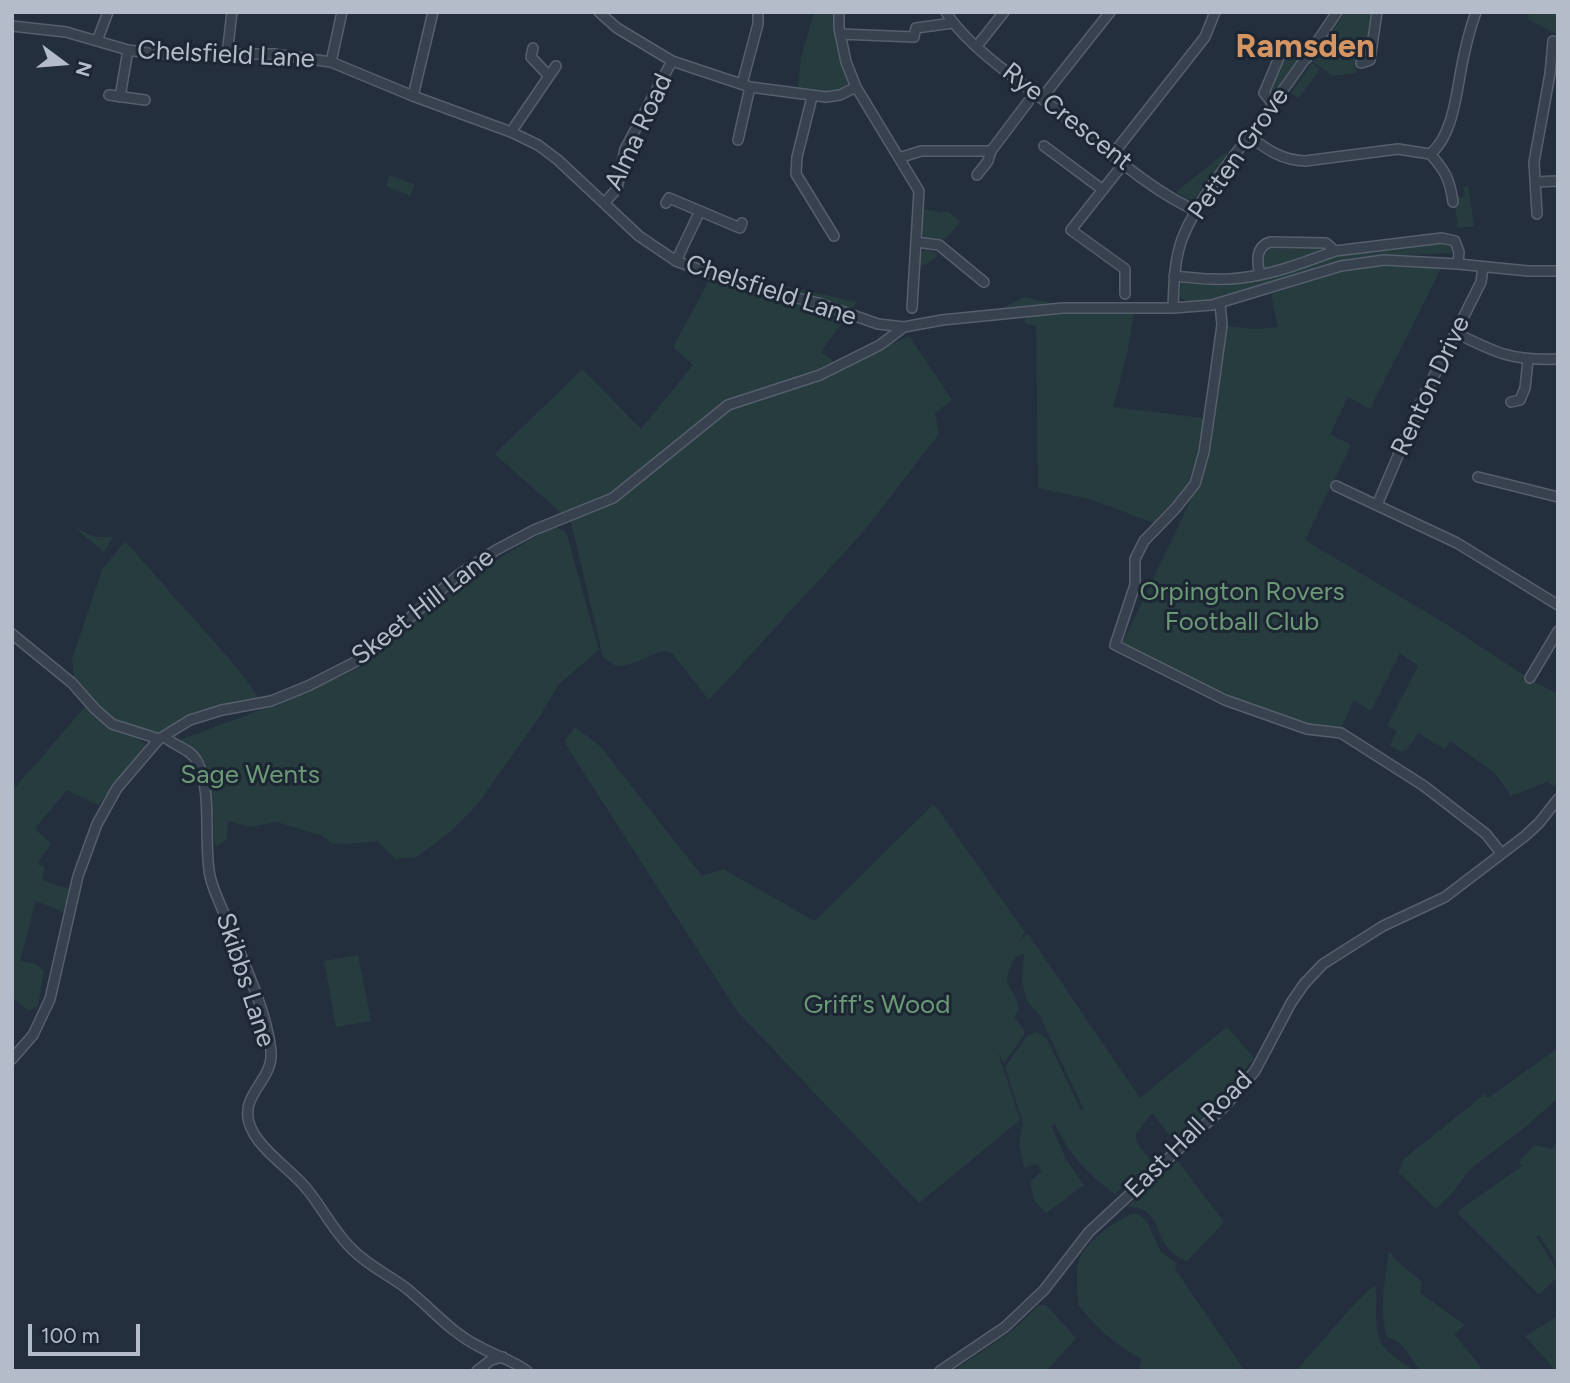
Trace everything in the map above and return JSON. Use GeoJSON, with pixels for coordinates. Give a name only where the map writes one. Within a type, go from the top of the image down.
{"type":"FeatureCollection","features":[{"type":"Feature","properties":{"kind":"street"},"geometry":{"type":"LineString","coordinates":[[97,41],[108,12]]}},
{"type":"Feature","properties":{"kind":"street"},"geometry":{"type":"LineString","coordinates":[[227,55],[232,12]]}},
{"type":"Feature","properties":{"kind":"street"},"geometry":{"type":"LineString","coordinates":[[331,62],[342,12]]}},
{"type":"Feature","properties":{"kind":"street"},"geometry":{"type":"LineString","coordinates":[[413,96],[433,12]]}},
{"type":"Feature","properties":{"kind":"street"},"geometry":{"type":"LineString","coordinates":[[599,12],[617,28],[672,61],[746,85],[812,97],[840,95],[856,87]]}},
{"type":"Feature","properties":{"kind":"street"},"geometry":{"type":"LineString","coordinates":[[738,139],[758,12]]}},
{"type":"Feature","properties":{"kind":"street"},"geometry":{"type":"LineString","coordinates":[[839,12],[840,34],[846,61],[856,87],[919,191],[912,308]]}},
{"type":"Feature","properties":{"kind":"street","name":"Rye Crescent"},"geometry":{"type":"LineString","coordinates":[[946,12],[953,23],[977,46],[1042,98],[1159,190],[1197,211]]}},
{"type":"Feature","properties":{"kind":"street"},"geometry":{"type":"LineString","coordinates":[[977,46],[1004,12]]}},
{"type":"Feature","properties":{"kind":"street"},"geometry":{"type":"LineString","coordinates":[[1042,98],[1110,12]]}},
{"type":"Feature","properties":{"kind":"street"},"geometry":{"type":"LineString","coordinates":[[1113,154],[1205,37],[1215,12]]}},
{"type":"Feature","properties":{"kind":"street","name":"Petten Grove"},"geometry":{"type":"LineString","coordinates":[[1173,308],[1174,276],[1182,241],[1197,211],[1214,182],[1307,58],[1337,12]]}},
{"type":"Feature","properties":{"kind":"street"},"geometry":{"type":"LineString","coordinates":[[1361,63],[1370,60],[1377,12]]}},
{"type":"Feature","properties":{"kind":"street"},"geometry":{"type":"LineString","coordinates":[[1430,154],[1449,125],[1464,53],[1476,12]]}},
{"type":"Feature","properties":{"kind":"street"},"geometry":{"type":"LineString","coordinates":[[840,34],[914,37],[916,28],[953,23]]}},
{"type":"Feature","properties":{"kind":"street","name":"Chelsfield Lane"},"geometry":{"type":"LineString","coordinates":[[12,26],[66,32],[128,50],[154,54],[274,54],[331,62],[538,145],[558,160],[639,236],[676,261],[738,284],[818,303],[878,324],[904,327],[942,320],[1062,308],[1173,308],[1220,304],[1341,266],[1362,262],[1402,260],[1558,271]]}},
{"type":"Feature","properties":{"kind":"street"},"geometry":{"type":"LineString","coordinates":[[1537,214],[1535,155],[1553,86],[1553,41]]}},
{"type":"Feature","properties":{"kind":"street"},"geometry":{"type":"LineString","coordinates":[[533,48],[531,57],[549,76]]}},
{"type":"Feature","properties":{"kind":"street"},"geometry":{"type":"LineString","coordinates":[[1273,104],[1264,93],[1281,53],[1292,48],[1307,58]]}},
{"type":"Feature","properties":{"kind":"street"},"geometry":{"type":"LineString","coordinates":[[120,97],[128,50]]}},
{"type":"Feature","properties":{"kind":"street","name":"Alma Road"},"geometry":{"type":"LineString","coordinates":[[604,202],[617,189],[625,149],[672,61]]}},
{"type":"Feature","properties":{"kind":"street"},"geometry":{"type":"LineString","coordinates":[[511,132],[556,66]]}},
{"type":"Feature","properties":{"kind":"street"},"geometry":{"type":"LineString","coordinates":[[109,95],[145,100]]}},
{"type":"Feature","properties":{"kind":"street"},"geometry":{"type":"LineString","coordinates":[[812,97],[797,157],[796,174],[834,236]]}},
{"type":"Feature","properties":{"kind":"street"},"geometry":{"type":"LineString","coordinates":[[977,175],[988,161],[991,151],[1028,102]]}},
{"type":"Feature","properties":{"kind":"street"},"geometry":{"type":"LineString","coordinates":[[1249,136],[1270,152],[1291,160],[1305,161],[1398,149],[1430,154],[1445,170],[1450,181],[1453,202]]}},
{"type":"Feature","properties":{"kind":"street"},"geometry":{"type":"LineString","coordinates":[[1044,146],[1103,190]]}},
{"type":"Feature","properties":{"kind":"street"},"geometry":{"type":"LineString","coordinates":[[899,158],[921,151],[991,151]]}},
{"type":"Feature","properties":{"kind":"street"},"geometry":{"type":"LineString","coordinates":[[1125,163],[1071,230],[1125,269],[1125,294]]}},
{"type":"Feature","properties":{"kind":"street"},"geometry":{"type":"LineString","coordinates":[[1535,182],[1558,181]]}},
{"type":"Feature","properties":{"kind":"street"},"geometry":{"type":"LineString","coordinates":[[666,204],[669,198],[740,228],[742,223]]}},
{"type":"Feature","properties":{"kind":"street"},"geometry":{"type":"LineString","coordinates":[[676,261],[700,211]]}},
{"type":"Feature","properties":{"kind":"street"},"geometry":{"type":"LineString","coordinates":[[1174,276],[1212,280],[1260,275],[1335,251],[1442,238],[1455,241],[1459,252],[1458,264]]}},
{"type":"Feature","properties":{"kind":"street"},"geometry":{"type":"LineString","coordinates":[[916,242],[939,245],[984,282]]}},
{"type":"Feature","properties":{"kind":"street"},"geometry":{"type":"LineString","coordinates":[[1260,275],[1258,253],[1264,244],[1270,242],[1326,243],[1335,251]]}},
{"type":"Feature","properties":{"kind":"street","name":"Renton Drive"},"geometry":{"type":"LineString","coordinates":[[1377,505],[1420,404],[1481,282],[1483,267]]}},
{"type":"Feature","properties":{"kind":"street"},"geometry":{"type":"LineString","coordinates":[[1220,304],[1222,325],[1214,383],[1204,452],[1195,484],[1144,541],[1135,559],[1135,585],[1115,645],[1225,699],[1307,729],[1341,733],[1424,786],[1486,834],[1501,853]]}},
{"type":"Feature","properties":{"kind":"street"},"geometry":{"type":"LineString","coordinates":[[878,324],[880,345]]}},
{"type":"Feature","properties":{"kind":"street","name":"Skeet Hill Lane"},"geometry":{"type":"LineString","coordinates":[[12,1059],[33,1035],[50,999],[86,848],[117,788],[161,737],[190,720],[222,710],[271,701],[339,670],[370,651],[457,576],[495,550],[558,519],[613,498],[728,405],[820,375],[880,345],[904,327]]}},
{"type":"Feature","properties":{"kind":"street"},"geometry":{"type":"LineString","coordinates":[[1456,333],[1509,358],[1558,359]]}},
{"type":"Feature","properties":{"kind":"street"},"geometry":{"type":"LineString","coordinates":[[1519,402],[1525,388],[1528,360]]}},
{"type":"Feature","properties":{"kind":"street"},"geometry":{"type":"LineString","coordinates":[[1478,477],[1558,497]]}},
{"type":"Feature","properties":{"kind":"street"},"geometry":{"type":"LineString","coordinates":[[1336,486],[1457,543],[1558,605]]}},
{"type":"Feature","properties":{"kind":"street"},"geometry":{"type":"LineString","coordinates":[[1530,678],[1558,631]]}},
{"type":"Feature","properties":{"kind":"street","name":"Skibbs Lane"},"geometry":{"type":"LineString","coordinates":[[12,634],[72,684],[112,723],[161,737],[186,750],[198,761],[205,803],[210,877],[247,971],[269,1039],[269,1069],[252,1093],[248,1104],[254,1134],[308,1190],[327,1220],[356,1254],[404,1286],[451,1328],[480,1348],[504,1357]]}},
{"type":"Feature","properties":{"kind":"street","name":"East Hall Road"},"geometry":{"type":"LineString","coordinates":[[940,1371],[1005,1327],[1044,1290],[1089,1232],[1225,1106],[1255,1071],[1291,1003],[1323,964],[1383,926],[1445,897],[1539,823],[1558,799]]}},
{"type":"Feature","properties":{"kind":"street"},"geometry":{"type":"LineString","coordinates":[[480,1348],[487,1363]]}},
{"type":"Feature","properties":{"kind":"street"},"geometry":{"type":"LineString","coordinates":[[477,1371],[487,1363],[504,1357],[527,1371]]}},
{"type":"Feature","properties":{"kind":"green space"},"geometry":{"type":"Polygon","coordinates":[[[814,12],[833,12],[838,50],[849,87],[823,95],[797,93],[801,57],[814,12]]]}},
{"type":"Feature","properties":{"kind":"green space"},"geometry":{"type":"Polygon","coordinates":[[[1345,12],[1374,12],[1368,50],[1358,56],[1356,73],[1333,76],[1313,62],[1345,12]]]}},
{"type":"Feature","properties":{"kind":"green space"},"geometry":{"type":"Polygon","coordinates":[[[1530,12],[1558,12],[1558,35],[1527,19],[1530,12]]]}},
{"type":"Feature","properties":{"kind":"green space"},"geometry":{"type":"Polygon","coordinates":[[[1291,51],[1299,60],[1271,97],[1266,91],[1287,52],[1291,51]]]}},
{"type":"Feature","properties":{"kind":"green space"},"geometry":{"type":"Polygon","coordinates":[[[1312,63],[1320,69],[1298,99],[1291,93],[1312,63]]]}},
{"type":"Feature","properties":{"kind":"green space"},"geometry":{"type":"Polygon","coordinates":[[[1227,154],[1194,199],[1188,199],[1176,192],[1227,154]]]}},
{"type":"Feature","properties":{"kind":"green space"},"geometry":{"type":"Polygon","coordinates":[[[390,175],[415,185],[410,196],[386,186],[390,175]]]}},
{"type":"Feature","properties":{"kind":"green space"},"geometry":{"type":"Polygon","coordinates":[[[1468,186],[1474,226],[1458,228],[1455,207],[1459,197],[1465,196],[1463,187],[1468,186]]]}},
{"type":"Feature","properties":{"kind":"green space"},"geometry":{"type":"Polygon","coordinates":[[[923,209],[940,212],[941,215],[942,212],[949,212],[960,221],[946,239],[926,238],[922,233],[923,209]]]}},
{"type":"Feature","properties":{"kind":"green space"},"geometry":{"type":"Polygon","coordinates":[[[1444,240],[1453,244],[1455,253],[1357,257],[1222,297],[1189,303],[1180,297],[1181,280],[1209,283],[1244,282],[1336,255],[1444,240]]]}},
{"type":"Feature","properties":{"kind":"green space"},"geometry":{"type":"Polygon","coordinates":[[[1313,245],[1319,245],[1321,252],[1263,270],[1260,267],[1261,255],[1266,249],[1309,249],[1313,245]]]}},
{"type":"Feature","properties":{"kind":"green space"},"geometry":{"type":"Polygon","coordinates":[[[926,249],[937,253],[937,257],[921,265],[920,254],[926,249]]]}},
{"type":"Feature","properties":{"kind":"green space"},"geometry":{"type":"Polygon","coordinates":[[[717,266],[739,276],[857,302],[821,352],[842,367],[909,336],[952,400],[935,413],[939,434],[863,532],[709,700],[672,653],[656,653],[631,664],[616,666],[603,657],[571,522],[495,454],[582,369],[641,429],[693,365],[673,347],[717,266]]]}},
{"type":"Feature","properties":{"kind":"green space","name":"Orpington Rovers Football Club"},"geometry":{"type":"Polygon","coordinates":[[[1372,266],[1442,267],[1370,409],[1348,397],[1330,434],[1351,445],[1305,540],[1451,627],[1534,682],[1558,694],[1558,788],[1547,782],[1511,796],[1495,773],[1450,741],[1445,749],[1418,733],[1408,749],[1401,752],[1390,745],[1397,731],[1387,726],[1418,666],[1400,653],[1371,711],[1354,700],[1341,728],[1292,723],[1230,698],[1122,644],[1197,487],[1212,427],[1226,326],[1255,329],[1278,327],[1271,294],[1331,273],[1372,266]]]}},
{"type":"Feature","properties":{"kind":"green space"},"geometry":{"type":"Polygon","coordinates":[[[1023,297],[1057,304],[1005,311],[1003,308],[1023,297]]]}},
{"type":"Feature","properties":{"kind":"green space"},"geometry":{"type":"Polygon","coordinates":[[[1134,312],[1127,354],[1113,407],[1203,418],[1204,436],[1185,492],[1156,524],[1093,500],[1038,488],[1036,326],[1025,323],[1025,317],[1134,312]]]}},
{"type":"Feature","properties":{"kind":"green space","name":"Sage Wents"},"geometry":{"type":"Polygon","coordinates":[[[554,526],[566,532],[599,650],[559,684],[540,716],[477,805],[450,832],[417,857],[395,859],[378,841],[332,843],[322,836],[277,822],[250,827],[228,821],[227,839],[217,847],[212,838],[214,817],[180,740],[276,706],[361,667],[431,606],[511,551],[554,526]]]}},
{"type":"Feature","properties":{"kind":"green space"},"geometry":{"type":"Polygon","coordinates":[[[75,528],[95,537],[113,537],[104,552],[75,528]]]}},
{"type":"Feature","properties":{"kind":"green space"},"geometry":{"type":"Polygon","coordinates":[[[125,541],[238,669],[260,699],[158,733],[132,727],[111,717],[96,703],[74,677],[72,659],[102,570],[125,541]]]}},
{"type":"Feature","properties":{"kind":"green space"},"geometry":{"type":"Polygon","coordinates":[[[85,707],[118,732],[144,743],[145,747],[98,805],[67,790],[37,826],[36,830],[51,844],[37,864],[45,867],[42,880],[71,890],[64,912],[36,901],[20,961],[35,964],[44,971],[38,1006],[29,1011],[12,997],[12,791],[85,707]]]}},
{"type":"Feature","properties":{"kind":"green space","name":"Griff's Wood"},"geometry":{"type":"Polygon","coordinates":[[[575,727],[600,746],[702,876],[723,869],[815,921],[934,804],[1025,932],[1017,945],[1026,934],[1029,935],[1140,1098],[1227,1027],[1254,1058],[1220,1101],[1176,1143],[1152,1113],[1135,1135],[1154,1169],[1147,1175],[1137,1174],[1115,1194],[1088,1172],[1066,1145],[1055,1124],[1051,1126],[1066,1159],[1084,1185],[1046,1213],[1034,1200],[1030,1182],[1042,1171],[1036,1164],[1024,1168],[1019,1142],[1023,1123],[1005,1067],[1027,1036],[1037,1032],[1047,1039],[1081,1110],[1084,1110],[1039,1014],[1027,1001],[1022,981],[1024,953],[1015,957],[1007,981],[1019,1009],[1014,1017],[1024,1029],[1024,1035],[1004,1063],[998,1052],[1020,1120],[919,1203],[737,1011],[564,742],[575,727]]]}},
{"type":"Feature","properties":{"kind":"green space"},"geometry":{"type":"Polygon","coordinates":[[[358,955],[371,1021],[336,1027],[324,961],[358,955]]]}},
{"type":"Feature","properties":{"kind":"green space"},"geometry":{"type":"Polygon","coordinates":[[[1558,1048],[1558,1098],[1469,1170],[1436,1209],[1398,1172],[1404,1159],[1485,1094],[1488,1098],[1558,1048]]]}},
{"type":"Feature","properties":{"kind":"green space"},"geometry":{"type":"Polygon","coordinates":[[[1558,1140],[1558,1265],[1539,1235],[1536,1237],[1558,1271],[1558,1276],[1539,1295],[1457,1212],[1522,1166],[1519,1162],[1534,1145],[1552,1149],[1558,1140]]]}},
{"type":"Feature","properties":{"kind":"green space"},"geometry":{"type":"Polygon","coordinates":[[[1178,1161],[1224,1222],[1187,1261],[1175,1255],[1168,1247],[1148,1213],[1127,1207],[1178,1161]]]}},
{"type":"Feature","properties":{"kind":"green space"},"geometry":{"type":"Polygon","coordinates":[[[1135,1213],[1146,1220],[1161,1252],[1177,1263],[1175,1269],[1245,1371],[1146,1371],[1139,1368],[1142,1359],[1107,1336],[1078,1305],[1077,1270],[1081,1257],[1092,1241],[1109,1227],[1135,1213]]]}},
{"type":"Feature","properties":{"kind":"green space"},"geometry":{"type":"Polygon","coordinates":[[[1389,1251],[1422,1282],[1420,1293],[1465,1325],[1454,1334],[1484,1371],[1422,1371],[1400,1343],[1387,1337],[1383,1304],[1389,1251]]]}},
{"type":"Feature","properties":{"kind":"green space"},"geometry":{"type":"Polygon","coordinates":[[[1375,1285],[1377,1326],[1381,1343],[1391,1354],[1416,1371],[1296,1371],[1358,1300],[1375,1285]]]}},
{"type":"Feature","properties":{"kind":"green space"},"geometry":{"type":"Polygon","coordinates":[[[1039,1305],[1046,1305],[1076,1338],[1047,1371],[953,1371],[1012,1331],[1039,1305]]]}},
{"type":"Feature","properties":{"kind":"green space"},"geometry":{"type":"Polygon","coordinates":[[[1558,1316],[1558,1371],[1556,1371],[1525,1336],[1558,1316]]]}},
{"type":"Feature","properties":{"kind":"district","name":"Ramsden"},"geometry":{"type":"Point","coordinates":[1305,47]}}]}
